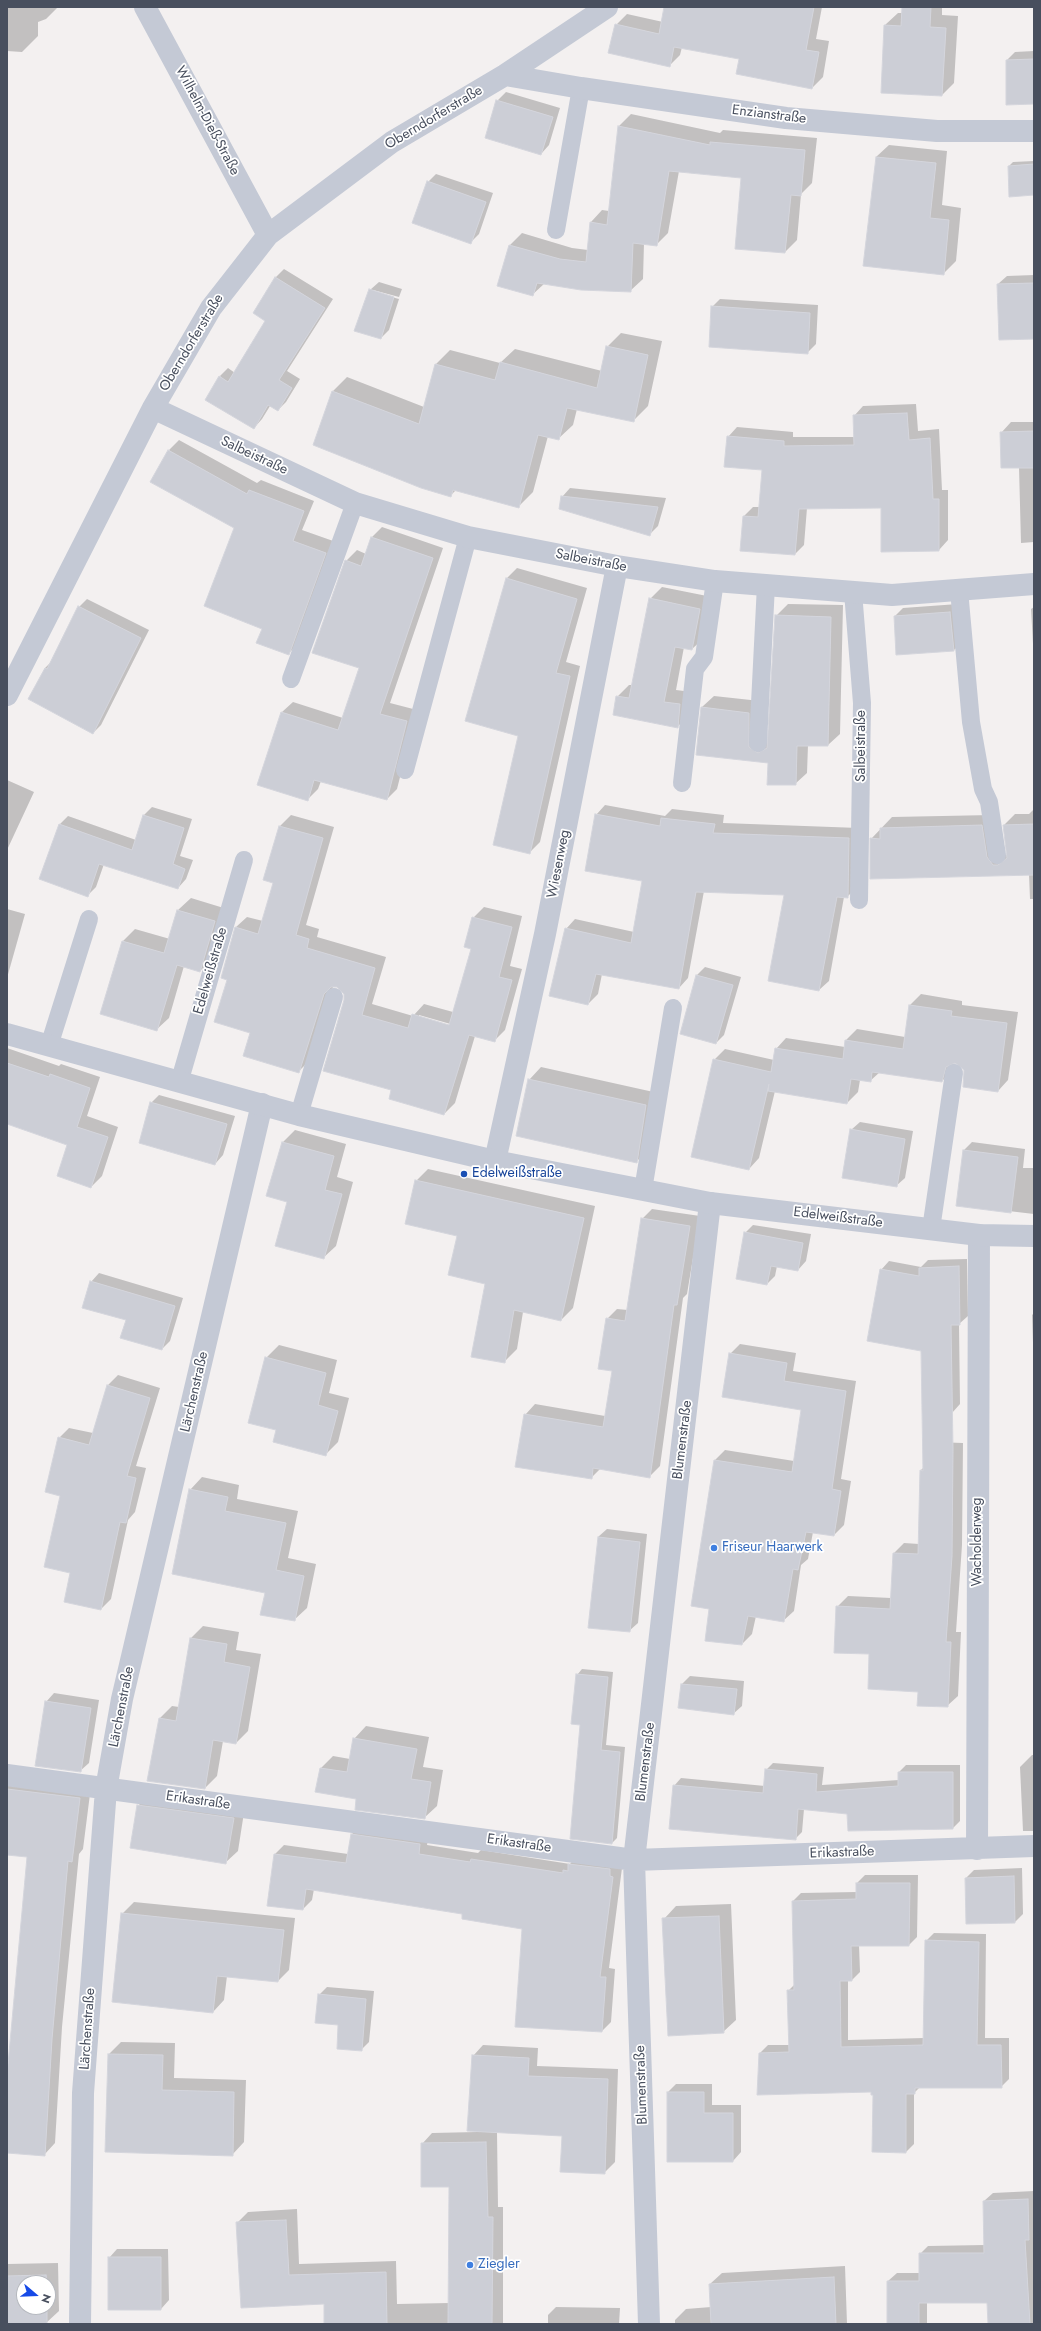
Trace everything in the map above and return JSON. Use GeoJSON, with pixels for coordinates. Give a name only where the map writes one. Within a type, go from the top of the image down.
{"type":"FeatureCollection","features":[{"type":"Feature","properties":{"kind":"street","name":"Wilhelm-Dieß-Straße"},"geometry":{"type":"LineString","coordinates":[[145,7],[268,235]]}},
{"type":"Feature","properties":{"kind":"street","name":"Oberndorferstraße"},"geometry":{"type":"LineString","coordinates":[[7,695],[153,408],[211,308],[268,235],[392,142],[505,74],[608,7]]}},
{"type":"Feature","properties":{"kind":"street","name":"Enzianstraße"},"geometry":{"type":"LineString","coordinates":[[505,74],[581,88],[786,118],[937,131],[1034,131]]}},
{"type":"Feature","properties":{"kind":"street","name":"Salbeistraße"},"geometry":{"type":"LineString","coordinates":[[153,408],[355,504],[468,537],[617,566],[715,581],[892,595],[1034,584]]}},
{"type":"Feature","properties":{"kind":"street","name":"Wiesenweg"},"geometry":{"type":"LineString","coordinates":[[495,1161],[545,934],[617,566]]}},
{"type":"Feature","properties":{"kind":"street","name":"Edelweißstraße"},"geometry":{"type":"LineString","coordinates":[[7,1034],[179,1083],[299,1114],[495,1161],[710,1203],[979,1235],[1034,1236]]}},
{"type":"Feature","properties":{"kind":"street","name":"Lärchenstraße"},"geometry":{"type":"LineString","coordinates":[[80,2324],[83,2093],[106,1789],[122,1699],[262,1104]]}},
{"type":"Feature","properties":{"kind":"street","name":"Blumenstraße"},"geometry":{"type":"LineString","coordinates":[[649,2324],[634,1860],[710,1203]]}},
{"type":"Feature","properties":{"kind":"street","name":"Wacholderweg"},"geometry":{"type":"LineString","coordinates":[[977,1849],[979,1235]]}},
{"type":"Feature","properties":{"kind":"street","name":"Erikastraße"},"geometry":{"type":"LineString","coordinates":[[7,1775],[634,1860],[1034,1846]]}},
{"type":"Feature","properties":{"kind":"lane"},"geometry":{"type":"LineString","coordinates":[[556,230],[581,88]]}},
{"type":"Feature","properties":{"kind":"lane"},"geometry":{"type":"LineString","coordinates":[[291,679],[355,504]]}},
{"type":"Feature","properties":{"kind":"lane"},"geometry":{"type":"LineString","coordinates":[[405,770],[468,537]]}},
{"type":"Feature","properties":{"kind":"lane"},"geometry":{"type":"LineString","coordinates":[[682,783],[695,669],[704,657],[715,581]]}},
{"type":"Feature","properties":{"kind":"lane"},"geometry":{"type":"LineString","coordinates":[[758,743],[766,585]]}},
{"type":"Feature","properties":{"kind":"lane"},"geometry":{"type":"LineString","coordinates":[[958,590],[971,722],[983,789],[990,802],[996,854]]}},
{"type":"Feature","properties":{"kind":"lane","name":"Salbeistraße"},"geometry":{"type":"LineString","coordinates":[[853,592],[862,703],[859,900]]}},
{"type":"Feature","properties":{"kind":"lane","name":"Edelweißstraße"},"geometry":{"type":"LineString","coordinates":[[179,1083],[244,860]]}},
{"type":"Feature","properties":{"kind":"lane"},"geometry":{"type":"LineString","coordinates":[[49,1046],[89,919]]}},
{"type":"Feature","properties":{"kind":"lane"},"geometry":{"type":"LineString","coordinates":[[299,1114],[334,996]]}},
{"type":"Feature","properties":{"kind":"lane"},"geometry":{"type":"LineString","coordinates":[[643,1190],[673,1008]]}},
{"type":"Feature","properties":{"kind":"lane"},"geometry":{"type":"LineString","coordinates":[[932,1229],[954,1073]]}},
{"type":"Feature","properties":{"kind":"building"},"geometry":{"type":"Polygon","coordinates":[[[664,7],[814,7],[806,50],[819,52],[812,89],[736,74],[739,59],[674,47],[670,67],[608,53],[615,24],[659,34],[664,7]]]}},
{"type":"Feature","properties":{"kind":"building"},"geometry":{"type":"Polygon","coordinates":[[[902,7],[931,7],[930,27],[946,28],[942,96],[881,93],[884,25],[901,26],[902,7]]]}},
{"type":"Feature","properties":{"kind":"building"},"geometry":{"type":"Polygon","coordinates":[[[1034,59],[1034,104],[1006,105],[1006,60],[1034,59]]]}},
{"type":"Feature","properties":{"kind":"building"},"geometry":{"type":"Polygon","coordinates":[[[496,100],[553,117],[541,155],[485,138],[496,100]]]}},
{"type":"Feature","properties":{"kind":"building"},"geometry":{"type":"Polygon","coordinates":[[[618,126],[710,145],[710,142],[805,150],[801,196],[791,195],[785,253],[735,249],[741,178],[669,171],[657,246],[633,243],[631,292],[581,290],[537,283],[533,296],[497,286],[509,245],[560,259],[586,262],[590,222],[607,225],[618,126]]]}},
{"type":"Feature","properties":{"kind":"building"},"geometry":{"type":"Polygon","coordinates":[[[876,157],[936,163],[930,218],[949,220],[944,275],[863,266],[876,157]]]}},
{"type":"Feature","properties":{"kind":"building"},"geometry":{"type":"Polygon","coordinates":[[[1034,164],[1034,195],[1009,197],[1008,166],[1034,164]]]}},
{"type":"Feature","properties":{"kind":"building"},"geometry":{"type":"Polygon","coordinates":[[[427,181],[486,202],[471,244],[412,223],[427,181]]]}},
{"type":"Feature","properties":{"kind":"building"},"geometry":{"type":"Polygon","coordinates":[[[275,277],[325,308],[279,380],[292,388],[278,411],[268,405],[254,429],[205,400],[219,376],[228,382],[265,321],[253,313],[275,277]]]}},
{"type":"Feature","properties":{"kind":"building"},"geometry":{"type":"Polygon","coordinates":[[[1034,283],[1034,339],[999,340],[997,284],[1034,283]]]}},
{"type":"Feature","properties":{"kind":"building"},"geometry":{"type":"Polygon","coordinates":[[[369,289],[394,297],[381,339],[354,331],[369,289]]]}},
{"type":"Feature","properties":{"kind":"building"},"geometry":{"type":"Polygon","coordinates":[[[711,306],[810,313],[808,354],[709,347],[711,306]]]}},
{"type":"Feature","properties":{"kind":"building"},"geometry":{"type":"Polygon","coordinates":[[[606,346],[648,355],[634,422],[567,408],[559,440],[538,435],[519,508],[453,490],[451,497],[421,488],[313,445],[332,391],[419,424],[435,364],[495,380],[500,362],[597,388],[606,346]]]}},
{"type":"Feature","properties":{"kind":"building"},"geometry":{"type":"Polygon","coordinates":[[[907,413],[909,440],[930,438],[933,499],[939,499],[939,551],[881,552],[881,508],[799,509],[795,555],[740,551],[743,516],[758,517],[762,470],[724,467],[727,436],[784,441],[784,446],[854,445],[853,415],[907,413]]]}},
{"type":"Feature","properties":{"kind":"building"},"geometry":{"type":"Polygon","coordinates":[[[1034,431],[1034,468],[1001,468],[1000,432],[1034,431]]]}},
{"type":"Feature","properties":{"kind":"building"},"geometry":{"type":"Polygon","coordinates":[[[168,450],[247,494],[249,490],[304,511],[293,541],[326,553],[289,655],[256,643],[262,629],[204,606],[234,528],[150,482],[168,450]]]}},
{"type":"Feature","properties":{"kind":"building"},"geometry":{"type":"Polygon","coordinates":[[[561,496],[658,507],[650,536],[559,509],[561,496]]]}},
{"type":"Feature","properties":{"kind":"building"},"geometry":{"type":"Polygon","coordinates":[[[371,537],[433,558],[380,714],[407,721],[387,800],[314,780],[308,801],[257,785],[281,712],[338,730],[359,668],[312,653],[345,560],[361,566],[371,537]]]}},
{"type":"Feature","properties":{"kind":"building"},"geometry":{"type":"Polygon","coordinates":[[[506,578],[577,599],[556,673],[570,676],[530,854],[493,845],[518,736],[465,721],[506,578]]]}},
{"type":"Feature","properties":{"kind":"building"},"geometry":{"type":"Polygon","coordinates":[[[649,598],[700,609],[692,650],[675,647],[664,702],[680,704],[678,728],[613,715],[616,696],[629,698],[649,598]]]}},
{"type":"Feature","properties":{"kind":"building"},"geometry":{"type":"Polygon","coordinates":[[[78,606],[141,638],[93,734],[28,699],[45,668],[47,669],[78,606]]]}},
{"type":"Feature","properties":{"kind":"building"},"geometry":{"type":"Polygon","coordinates":[[[950,612],[954,651],[896,655],[894,616],[950,612]]]}},
{"type":"Feature","properties":{"kind":"building"},"geometry":{"type":"Polygon","coordinates":[[[775,615],[831,617],[828,746],[797,746],[796,785],[767,785],[768,763],[696,755],[701,707],[749,713],[749,747],[758,753],[767,748],[775,615]]]}},
{"type":"Feature","properties":{"kind":"building"},"geometry":{"type":"Polygon","coordinates":[[[595,814],[660,826],[661,818],[715,824],[713,833],[849,838],[848,898],[837,897],[819,991],[768,981],[784,895],[696,892],[679,989],[596,974],[588,1005],[549,996],[565,928],[631,943],[642,881],[585,871],[595,814]]]}},
{"type":"Feature","properties":{"kind":"building"},"geometry":{"type":"Polygon","coordinates":[[[143,815],[184,828],[173,864],[185,869],[178,889],[99,864],[88,897],[39,879],[59,824],[132,850],[143,815]]]}},
{"type":"Feature","properties":{"kind":"building"},"geometry":{"type":"Polygon","coordinates":[[[1034,824],[1034,875],[870,879],[870,838],[880,839],[880,828],[982,825],[987,857],[993,865],[998,865],[1007,858],[1003,825],[1034,824]]]}},
{"type":"Feature","properties":{"kind":"building"},"geometry":{"type":"Polygon","coordinates":[[[279,826],[323,838],[296,935],[309,939],[307,948],[375,968],[362,1015],[408,1028],[412,1014],[449,1025],[471,949],[464,947],[472,917],[512,927],[499,977],[512,980],[495,1042],[469,1035],[444,1115],[389,1099],[391,1090],[323,1071],[344,1000],[344,994],[337,987],[331,987],[324,994],[299,1073],[243,1056],[250,1033],[214,1022],[227,980],[221,978],[235,927],[258,934],[273,883],[263,880],[279,826]]]}},
{"type":"Feature","properties":{"kind":"building"},"geometry":{"type":"Polygon","coordinates":[[[177,910],[215,921],[200,972],[177,965],[157,1031],[100,1014],[122,941],[164,953],[177,910]]]}},
{"type":"Feature","properties":{"kind":"building"},"geometry":{"type":"Polygon","coordinates":[[[696,975],[733,985],[716,1044],[680,1034],[696,975]]]}},
{"type":"Feature","properties":{"kind":"building"},"geometry":{"type":"Polygon","coordinates":[[[909,1005],[952,1011],[951,1016],[1007,1023],[998,1092],[963,1087],[964,1070],[955,1063],[946,1067],[942,1082],[872,1072],[871,1082],[851,1079],[847,1104],[768,1091],[769,1084],[749,1170],[691,1157],[713,1059],[771,1072],[775,1048],[843,1059],[845,1040],[903,1049],[909,1005]]]}},
{"type":"Feature","properties":{"kind":"building"},"geometry":{"type":"Polygon","coordinates":[[[7,1063],[49,1077],[50,1074],[90,1088],[77,1127],[108,1137],[91,1188],[57,1176],[67,1145],[7,1124],[7,1063]]]}},
{"type":"Feature","properties":{"kind":"building"},"geometry":{"type":"Polygon","coordinates":[[[528,1079],[646,1105],[637,1163],[516,1136],[528,1079]]]}},
{"type":"Feature","properties":{"kind":"building"},"geometry":{"type":"Polygon","coordinates":[[[150,1102],[227,1124],[215,1165],[139,1143],[150,1102]]]}},
{"type":"Feature","properties":{"kind":"building"},"geometry":{"type":"Polygon","coordinates":[[[850,1129],[905,1139],[897,1187],[842,1178],[850,1129]]]}},
{"type":"Feature","properties":{"kind":"building"},"geometry":{"type":"Polygon","coordinates":[[[282,1142],[334,1156],[325,1190],[342,1194],[324,1259],[275,1246],[287,1202],[266,1196],[282,1142]]]}},
{"type":"Feature","properties":{"kind":"building"},"geometry":{"type":"Polygon","coordinates":[[[963,1150],[1018,1157],[1011,1213],[956,1206],[963,1150]]]}},
{"type":"Feature","properties":{"kind":"building"},"geometry":{"type":"Polygon","coordinates":[[[415,1180],[584,1218],[561,1321],[514,1310],[505,1363],[471,1357],[485,1284],[448,1275],[457,1236],[405,1224],[415,1180]]]}},
{"type":"Feature","properties":{"kind":"building"},"geometry":{"type":"Polygon","coordinates":[[[641,1218],[690,1226],[677,1305],[674,1305],[650,1478],[593,1468],[592,1479],[515,1467],[524,1414],[603,1427],[612,1371],[598,1369],[606,1318],[625,1321],[641,1218]]]}},
{"type":"Feature","properties":{"kind":"building"},"geometry":{"type":"Polygon","coordinates":[[[744,1232],[803,1243],[798,1271],[771,1266],[767,1285],[736,1279],[744,1232]]]}},
{"type":"Feature","properties":{"kind":"building"},"geometry":{"type":"Polygon","coordinates":[[[959,1266],[960,1325],[951,1325],[953,1449],[952,1556],[946,1642],[951,1642],[948,1707],[917,1706],[918,1692],[868,1689],[869,1654],[834,1653],[836,1606],[890,1609],[893,1553],[918,1554],[920,1470],[923,1471],[921,1351],[867,1341],[880,1269],[919,1276],[919,1268],[959,1266]]]}},
{"type":"Feature","properties":{"kind":"building"},"geometry":{"type":"Polygon","coordinates":[[[90,1281],[175,1306],[162,1350],[120,1338],[126,1320],[82,1308],[90,1281]]]}},
{"type":"Feature","properties":{"kind":"building"},"geometry":{"type":"Polygon","coordinates":[[[729,1353],[787,1363],[784,1381],[846,1391],[832,1489],[841,1491],[834,1536],[806,1532],[798,1570],[793,1569],[784,1622],[748,1616],[742,1645],[705,1641],[709,1609],[691,1606],[714,1460],[792,1472],[801,1410],[722,1397],[729,1353]]]}},
{"type":"Feature","properties":{"kind":"building"},"geometry":{"type":"Polygon","coordinates":[[[265,1357],[326,1373],[318,1405],[338,1411],[326,1456],[273,1442],[276,1430],[248,1423],[265,1357]]]}},
{"type":"Feature","properties":{"kind":"building"},"geometry":{"type":"Polygon","coordinates":[[[107,1385],[150,1398],[127,1476],[136,1478],[126,1523],[120,1522],[101,1610],[64,1602],[70,1573],[44,1567],[60,1496],[45,1492],[58,1437],[89,1445],[107,1385]]]}},
{"type":"Feature","properties":{"kind":"building"},"geometry":{"type":"Polygon","coordinates":[[[189,1489],[228,1497],[225,1511],[286,1523],[276,1570],[304,1576],[295,1621],[260,1615],[265,1593],[172,1574],[189,1489]]]}},
{"type":"Feature","properties":{"kind":"building"},"geometry":{"type":"Polygon","coordinates":[[[598,1537],[640,1542],[630,1632],[588,1628],[598,1537]]]}},
{"type":"Feature","properties":{"kind":"building"},"geometry":{"type":"Polygon","coordinates":[[[190,1638],[227,1644],[224,1662],[250,1667],[236,1744],[213,1740],[205,1789],[147,1781],[159,1718],[176,1721],[190,1638]]]}},
{"type":"Feature","properties":{"kind":"building"},"geometry":{"type":"Polygon","coordinates":[[[576,1674],[608,1677],[601,1750],[620,1752],[612,1844],[570,1839],[580,1725],[571,1724],[576,1674]]]}},
{"type":"Feature","properties":{"kind":"building"},"geometry":{"type":"Polygon","coordinates":[[[681,1684],[737,1689],[734,1715],[678,1708],[681,1684]]]}},
{"type":"Feature","properties":{"kind":"building"},"geometry":{"type":"Polygon","coordinates":[[[45,1701],[91,1708],[81,1772],[35,1766],[45,1701]]]}},
{"type":"Feature","properties":{"kind":"building"},"geometry":{"type":"Polygon","coordinates":[[[353,1738],[417,1749],[411,1779],[431,1782],[425,1819],[355,1810],[356,1799],[315,1792],[320,1768],[347,1772],[353,1738]]]}},
{"type":"Feature","properties":{"kind":"building"},"geometry":{"type":"Polygon","coordinates":[[[765,1769],[817,1774],[816,1792],[898,1786],[898,1772],[953,1772],[953,1829],[848,1831],[847,1814],[798,1809],[796,1840],[669,1829],[673,1785],[763,1793],[765,1769]]]}},
{"type":"Feature","properties":{"kind":"building"},"geometry":{"type":"Polygon","coordinates":[[[7,1789],[80,1798],[72,1862],[68,1861],[52,2039],[45,2156],[7,2153],[7,2075],[27,1857],[7,1855],[7,1789]]]}},
{"type":"Feature","properties":{"kind":"building"},"geometry":{"type":"Polygon","coordinates":[[[137,1805],[234,1818],[226,1864],[130,1848],[137,1805]]]}},
{"type":"Feature","properties":{"kind":"building"},"geometry":{"type":"Polygon","coordinates":[[[351,1834],[420,1844],[419,1854],[470,1862],[471,1859],[563,1873],[563,1870],[568,1871],[568,1864],[610,1869],[610,1876],[613,1877],[600,1977],[606,1977],[602,2032],[515,2027],[522,1929],[462,1919],[462,1914],[306,1889],[303,1910],[267,1906],[274,1854],[346,1863],[351,1834]]]}},
{"type":"Feature","properties":{"kind":"building"},"geometry":{"type":"Polygon","coordinates":[[[1014,1876],[1015,1923],[966,1924],[965,1878],[1014,1876]]]}},
{"type":"Feature","properties":{"kind":"building"},"geometry":{"type":"Polygon","coordinates":[[[856,1883],[910,1883],[909,1946],[851,1946],[852,1981],[840,1981],[841,2047],[923,2045],[925,1940],[979,1942],[977,2045],[1001,2045],[1002,2088],[915,2088],[915,2094],[906,2094],[906,2153],[872,2152],[873,2095],[871,2095],[871,2092],[757,2095],[759,2053],[789,2052],[787,1990],[794,1990],[792,1901],[856,1899],[856,1883]]]}},
{"type":"Feature","properties":{"kind":"building"},"geometry":{"type":"Polygon","coordinates":[[[121,1913],[284,1930],[278,1982],[217,1976],[213,2013],[112,2002],[121,1913]]]}},
{"type":"Feature","properties":{"kind":"building"},"geometry":{"type":"Polygon","coordinates":[[[719,1916],[724,2033],[668,2036],[662,1918],[719,1916]]]}},
{"type":"Feature","properties":{"kind":"building"},"geometry":{"type":"Polygon","coordinates":[[[318,1994],[366,1999],[362,2051],[337,2049],[338,2025],[315,2023],[318,1994]]]}},
{"type":"Feature","properties":{"kind":"building"},"geometry":{"type":"Polygon","coordinates":[[[108,2054],[163,2055],[162,2090],[234,2092],[233,2156],[105,2152],[108,2054]]]}},
{"type":"Feature","properties":{"kind":"building"},"geometry":{"type":"Polygon","coordinates":[[[472,2055],[529,2058],[528,2076],[608,2079],[605,2174],[560,2172],[562,2136],[467,2131],[472,2055]]]}},
{"type":"Feature","properties":{"kind":"building"},"geometry":{"type":"Polygon","coordinates":[[[667,2092],[704,2092],[704,2113],[733,2113],[733,2162],[667,2162],[667,2092]]]}},
{"type":"Feature","properties":{"kind":"building"},"geometry":{"type":"Polygon","coordinates":[[[486,2142],[488,2217],[493,2217],[492,2324],[448,2324],[449,2187],[421,2187],[421,2143],[486,2142]]]}},
{"type":"Feature","properties":{"kind":"building"},"geometry":{"type":"Polygon","coordinates":[[[1028,2199],[1029,2240],[1025,2240],[1030,2324],[988,2324],[987,2303],[919,2303],[919,2324],[887,2324],[887,2281],[919,2281],[919,2253],[984,2253],[983,2201],[1028,2199]]]}},
{"type":"Feature","properties":{"kind":"building"},"geometry":{"type":"Polygon","coordinates":[[[286,2220],[289,2275],[386,2272],[387,2324],[324,2324],[324,2304],[241,2308],[236,2222],[286,2220]]]}},
{"type":"Feature","properties":{"kind":"building"},"geometry":{"type":"Polygon","coordinates":[[[108,2257],[161,2257],[161,2310],[108,2310],[108,2257]]]}},
{"type":"Feature","properties":{"kind":"building"},"geometry":{"type":"Polygon","coordinates":[[[7,2276],[16,2276],[16,2315],[47,2315],[47,2324],[7,2324],[7,2276]]]}},
{"type":"Feature","properties":{"kind":"building"},"geometry":{"type":"Polygon","coordinates":[[[834,2277],[836,2324],[711,2324],[709,2284],[834,2277]]]}},
{"type":"Feature","properties":{"kind":"place","name":"Edelweißstraße"},"geometry":{"type":"Point","coordinates":[464,1174]}},
{"type":"Feature","properties":{"kind":"place","name":"Friseur Haarwerk"},"geometry":{"type":"Point","coordinates":[714,1548]}},
{"type":"Feature","properties":{"kind":"place","name":"Ziegler"},"geometry":{"type":"Point","coordinates":[470,2265]}}]}
